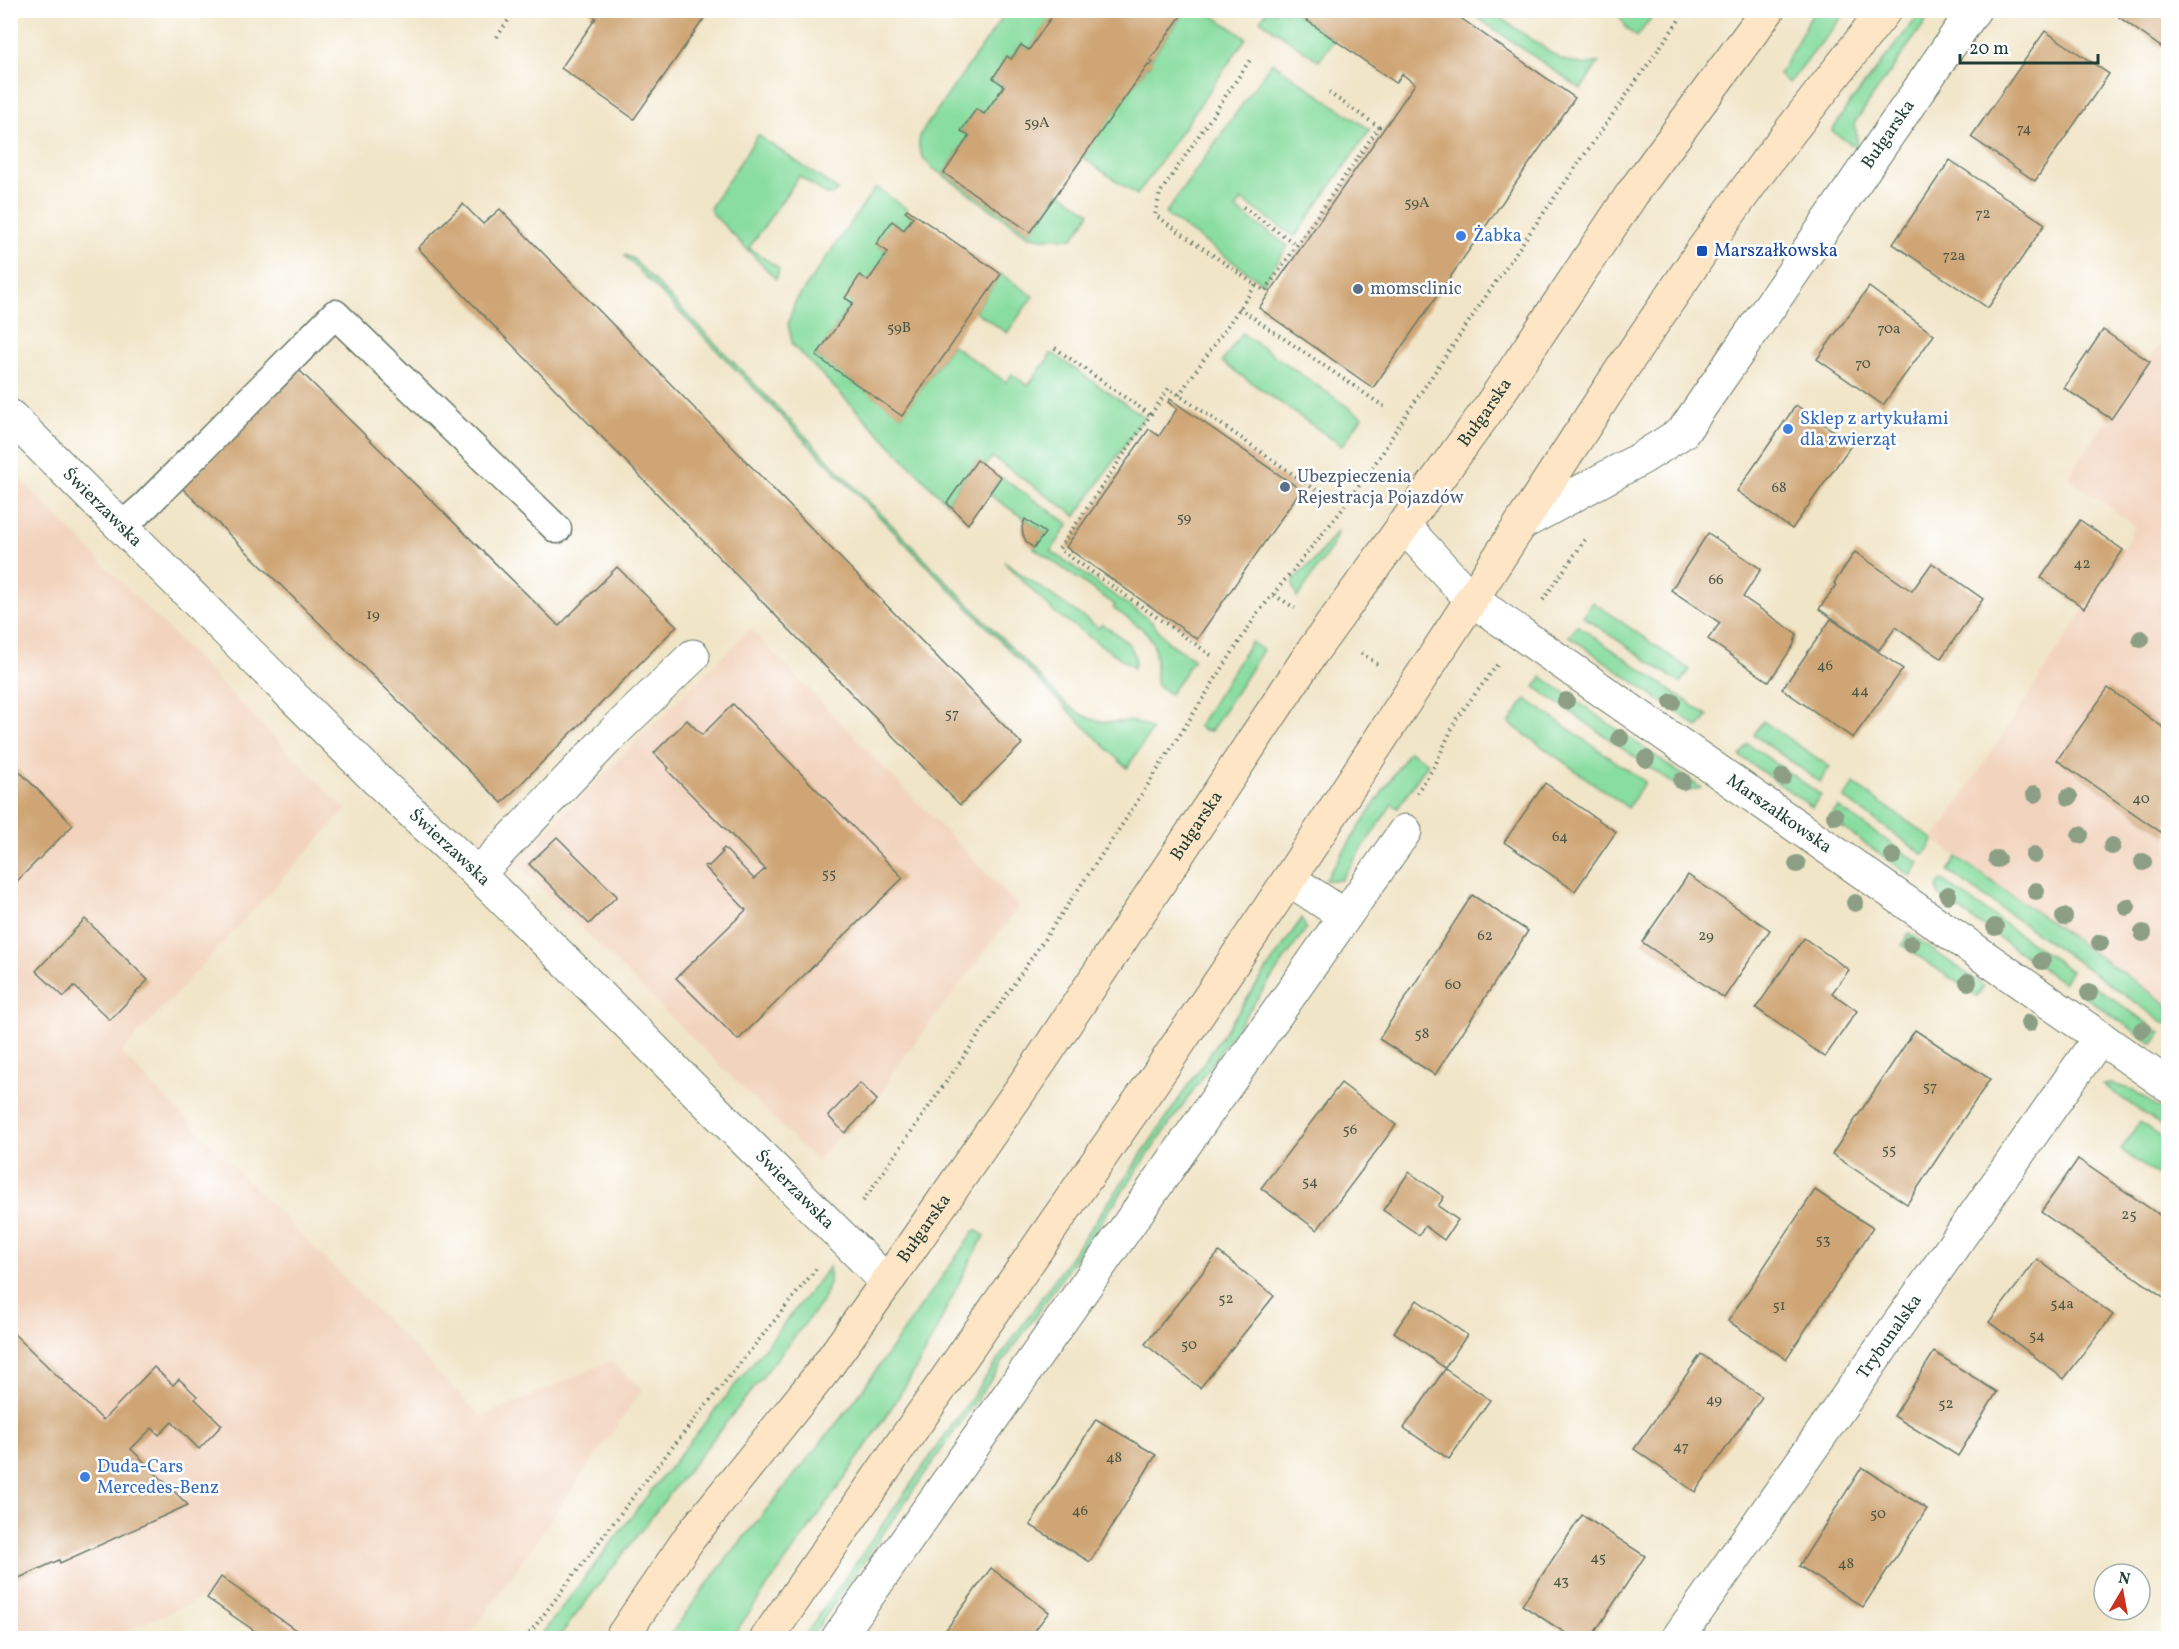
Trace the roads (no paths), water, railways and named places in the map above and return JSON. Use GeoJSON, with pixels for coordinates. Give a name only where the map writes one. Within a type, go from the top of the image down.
{"type":"FeatureCollection","features":[{"type":"Feature","properties":{"kind":"street","name":"Bułgarska"},"geometry":{"type":"LineString","coordinates":[[621,1638],[690,1537],[825,1369],[1042,1059],[1312,652],[1489,408],[1638,185],[1768,10]]}},
{"type":"Feature","properties":{"kind":"street","name":"Bułgarska"},"geometry":{"type":"LineString","coordinates":[[766,1638],[1154,1080],[1702,251],[1767,161],[1884,10]]}},
{"type":"Feature","properties":{"kind":"street","name":"Bułgarska"},"geometry":{"type":"LineString","coordinates":[[1521,524],[1642,458],[1683,432],[1974,10]]}},
{"type":"Feature","properties":{"kind":"street","name":"Świerzawska"},"geometry":{"type":"LineString","coordinates":[[10,416],[377,780],[478,874],[886,1282]]}},
{"type":"Feature","properties":{"kind":"street","name":"Marszałkowska"},"geometry":{"type":"LineString","coordinates":[[1403,525],[1472,599],[2169,1085]]}},
{"type":"Feature","properties":{"kind":"street"},"geometry":{"type":"LineString","coordinates":[[478,874],[614,733],[693,656]]}},
{"type":"Feature","properties":{"kind":"street"},"geometry":{"type":"LineString","coordinates":[[838,1638],[1405,831]]}},
{"type":"Feature","properties":{"kind":"street"},"geometry":{"type":"LineString","coordinates":[[1289,879],[1345,916]]}},
{"type":"Feature","properties":{"kind":"street","name":"Trybunalska"},"geometry":{"type":"LineString","coordinates":[[1678,1638],[2100,1037]]}},
{"type":"Feature","properties":{"kind":"lane"},"geometry":{"type":"LineString","coordinates":[[122,526],[145,506],[335,314],[557,529]]}},
{"type":"Feature","properties":{"kind":"place","name":"Żabka"},"geometry":{"type":"Point","coordinates":[1461,236]}},
{"type":"Feature","properties":{"kind":"place","name":"Marszałkowska"},"geometry":{"type":"Point","coordinates":[1702,251]}},
{"type":"Feature","properties":{"kind":"place","name":"momsclinic"},"geometry":{"type":"Point","coordinates":[1358,289]}},
{"type":"Feature","properties":{"kind":"place","name":"Sklep z artykułami dla zwierząt"},"geometry":{"type":"Point","coordinates":[1788,429]}},
{"type":"Feature","properties":{"kind":"place","name":"Ubezpieczenia Rejestracja Pojazdów"},"geometry":{"type":"Point","coordinates":[1285,487]}},
{"type":"Feature","properties":{"kind":"place","name":"Duda-Cars Mercedes-Benz"},"geometry":{"type":"Point","coordinates":[85,1477]}}]}
